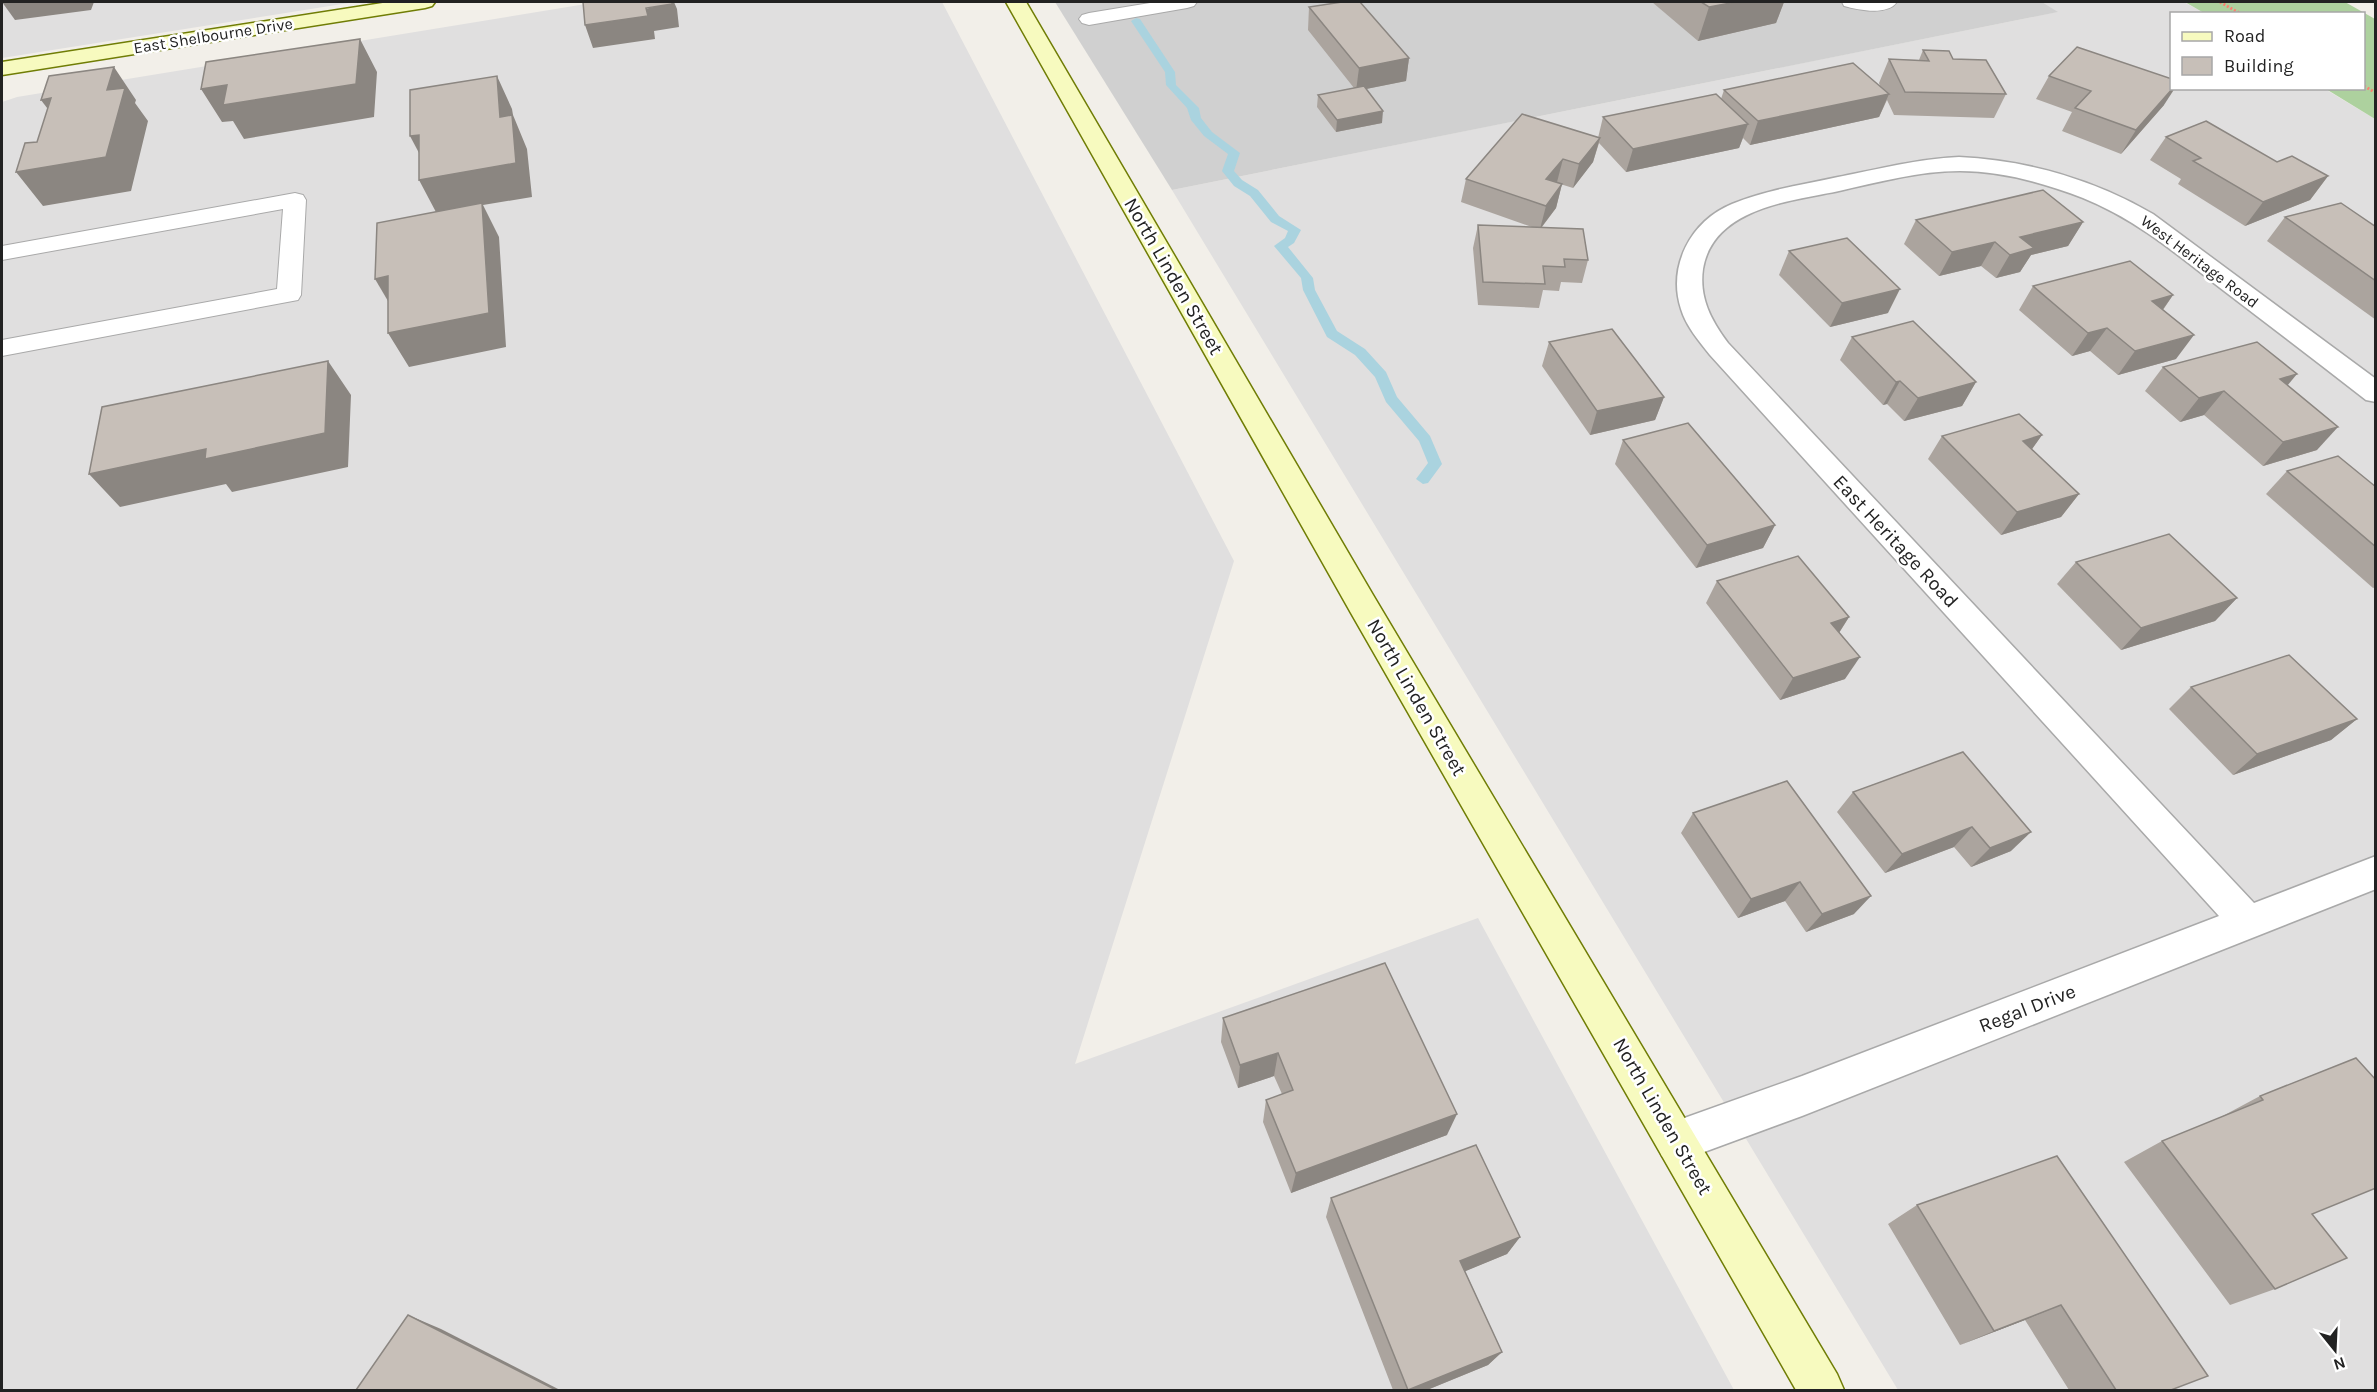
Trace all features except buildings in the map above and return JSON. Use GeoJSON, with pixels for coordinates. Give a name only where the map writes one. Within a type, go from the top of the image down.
{"type":"FeatureCollection","features":[{"type":"Feature","properties":{"kind":"main road","name":"East Shelbourne Drive"},"geometry":{"type":"LineString","coordinates":[[2,69],[398,4],[425,2]]}},
{"type":"Feature","properties":{"kind":"main road","name":"North Linden Street"},"geometry":{"type":"LineString","coordinates":[[1016,2],[1362,604],[1821,1390]]}},
{"type":"Feature","properties":{"kind":"street","name":"West Heritage Road"},"geometry":{"type":"LineString","coordinates":[[1826,187],[1904,169],[1977,165],[2035,175],[2095,194],[2150,221],[2376,393]]}},
{"type":"Feature","properties":{"kind":"street","name":"East Heritage Road"},"geometry":{"type":"LineString","coordinates":[[1826,187],[1746,207],[1718,223],[1704,236],[1694,251],[1689,289],[1703,328],[1727,358],[2249,923]]}},
{"type":"Feature","properties":{"kind":"street","name":"Regal Drive"},"geometry":{"type":"LineString","coordinates":[[1677,1141],[1802,1096],[2376,872]]}},
{"type":"Feature","properties":{"kind":"lane"},"geometry":{"type":"LineString","coordinates":[[1089,19],[1187,2]]}},
{"type":"Feature","properties":{"kind":"lane"},"geometry":{"type":"LineString","coordinates":[[1851,2],[1878,5],[1887,2]]}},
{"type":"Feature","properties":{"kind":"lane"},"geometry":{"type":"LineString","coordinates":[[2,253],[295,200],[289,295],[2,348]]}},
{"type":"Feature","properties":{"kind":"path"},"geometry":{"type":"LineString","coordinates":[[2220,2],[2238,12]]}},
{"type":"Feature","properties":{"kind":"shaded area"},"geometry":{"type":"Polygon","coordinates":[[[2,2],[355,2],[2,58],[2,2]]]}},
{"type":"Feature","properties":{"kind":"shaded area"},"geometry":{"type":"Polygon","coordinates":[[[598,2],[942,2],[1234,561],[1075,1064],[1478,918],[1734,1390],[2,1390],[2,102],[17,97],[598,2]]]}},
{"type":"Feature","properties":{"kind":"shaded area"},"geometry":{"type":"Polygon","coordinates":[[[1055,2],[2042,2],[2058,12],[1172,190],[1055,2]]]}},
{"type":"Feature","properties":{"kind":"shaded area"},"geometry":{"type":"Polygon","coordinates":[[[2042,2],[2184,2],[2202,12],[2170,12],[2170,90],[2327,90],[2375,119],[2375,1390],[1898,1390],[1172,190],[2057,12],[2042,2]]]}},
{"type":"Feature","properties":{"kind":"green space"},"geometry":{"type":"Polygon","coordinates":[[[2185,2],[2345,2],[2363,12],[2202,12],[2185,2]]]}},
{"type":"Feature","properties":{"kind":"green space"},"geometry":{"type":"Polygon","coordinates":[[[2365,13],[2375,19],[2375,119],[2328,90],[2365,90],[2365,13]]]}},
{"type":"Feature","properties":{"kind":"waterway"},"geometry":{"type":"LineString","coordinates":[[1136,21],[1170,72],[1171,85],[1193,108],[1195,118],[1208,134],[1234,153],[1228,171],[1238,183],[1254,193],[1275,219],[1295,230],[1290,240],[1280,246],[1307,278],[1309,290],[1332,334],[1360,352],[1381,375],[1391,399],[1425,439],[1435,464],[1423,479]]}}]}
